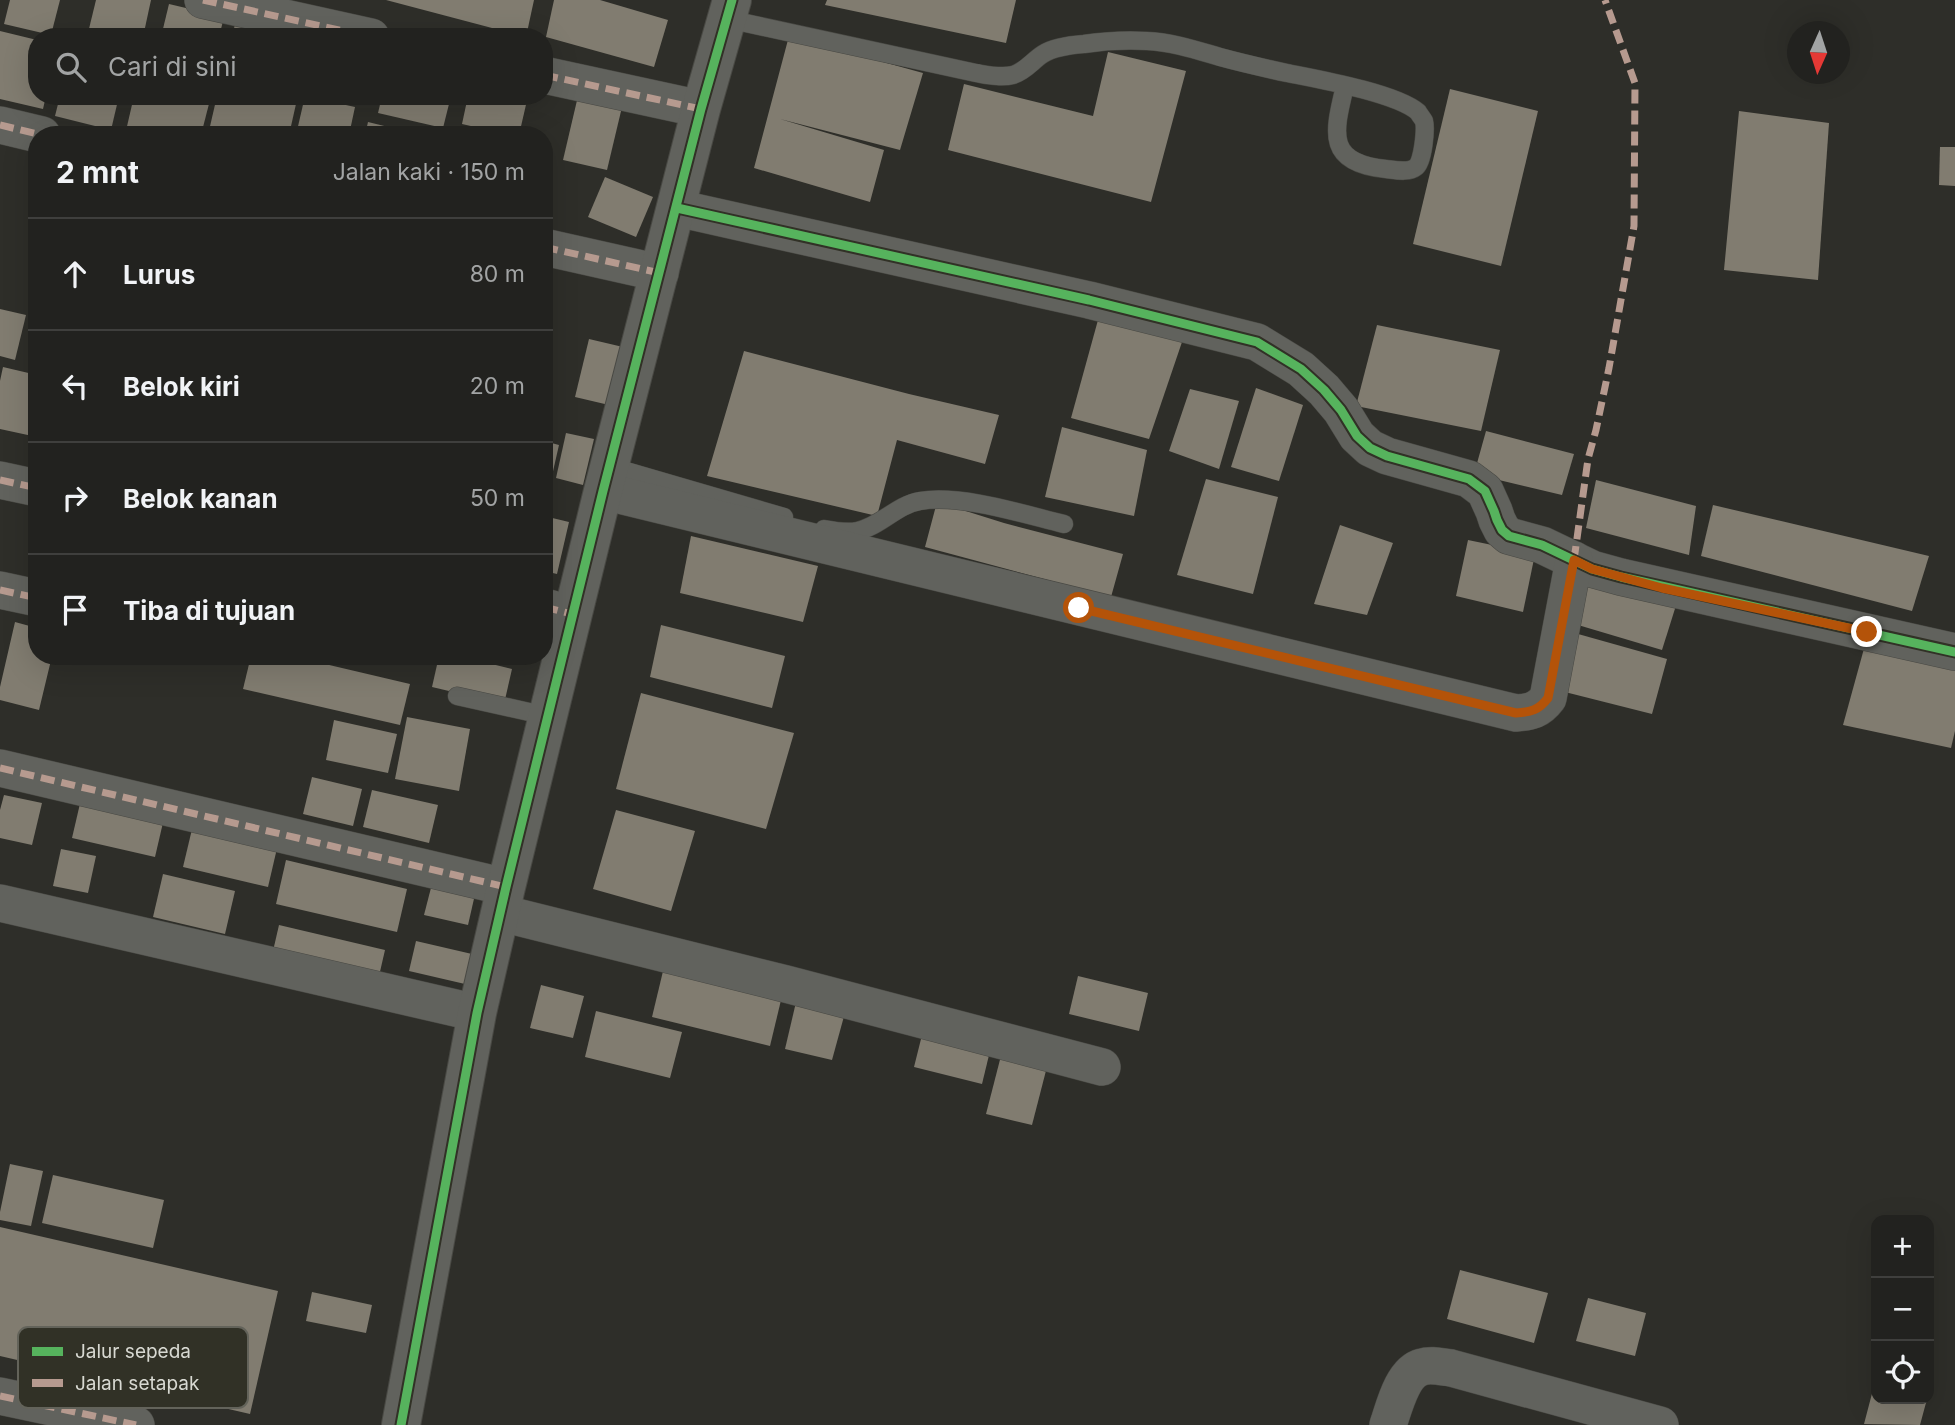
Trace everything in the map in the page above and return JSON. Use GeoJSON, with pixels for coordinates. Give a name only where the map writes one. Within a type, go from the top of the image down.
{"type":"FeatureCollection","features":[{"type":"Feature","properties":{"kind":"street"},"geometry":{"type":"LineString","coordinates":[[203,0],[330,28]]}},
{"type":"Feature","properties":{"kind":"street"},"geometry":{"type":"LineString","coordinates":[[553,658],[558,610],[606,478],[729,9]]}},
{"type":"Feature","properties":{"kind":"street"},"geometry":{"type":"LineString","coordinates":[[553,77],[701,109]]}},
{"type":"Feature","properties":{"kind":"street"},"geometry":{"type":"LineString","coordinates":[[0,125],[28,132]]}},
{"type":"Feature","properties":{"kind":"street"},"geometry":{"type":"LineString","coordinates":[[677,208],[1101,303],[1257,342],[1301,369],[1324,390],[1341,410],[1357,436],[1370,448],[1387,456],[1469,479],[1485,491],[1502,530],[1509,536],[1542,545],[1592,569],[1662,588],[1955,652]]}},
{"type":"Feature","properties":{"kind":"street"},"geometry":{"type":"LineString","coordinates":[[553,249],[660,273]]}},
{"type":"Feature","properties":{"kind":"street"},"geometry":{"type":"LineString","coordinates":[[606,478],[1079,608],[1516,713],[1531,712],[1541,707],[1548,698],[1574,560]]}},
{"type":"Feature","properties":{"kind":"street"},"geometry":{"type":"LineString","coordinates":[[0,480],[28,486]]}},
{"type":"Feature","properties":{"kind":"street"},"geometry":{"type":"LineString","coordinates":[[0,590],[28,596]]}},
{"type":"Feature","properties":{"kind":"street"},"geometry":{"type":"LineString","coordinates":[[401,1425],[477,1013],[547,716],[552,665]]}},
{"type":"Feature","properties":{"kind":"street"},"geometry":{"type":"LineString","coordinates":[[0,768],[503,900],[800,988],[1102,1068]]}},
{"type":"Feature","properties":{"kind":"street"},"geometry":{"type":"LineString","coordinates":[[0,903],[477,1013]]}},
{"type":"Feature","properties":{"kind":"street"},"geometry":{"type":"LineString","coordinates":[[1388,1425],[1397,1397],[1410,1373],[1421,1367],[1434,1366],[1451,1368],[1660,1425]]}},
{"type":"Feature","properties":{"kind":"street"},"geometry":{"type":"LineString","coordinates":[[0,1396],[18,1400]]}},
{"type":"Feature","properties":{"kind":"street"},"geometry":{"type":"LineString","coordinates":[[56,1408],[136,1425]]}},
{"type":"Feature","properties":{"kind":"lane"},"geometry":{"type":"LineString","coordinates":[[729,9],[976,73],[1003,77],[1028,68],[1043,54],[1062,47],[1148,41],[1181,46],[1245,64],[1345,86],[1394,100],[1419,113],[1424,121],[1424,131],[1421,162],[1415,169],[1404,171],[1373,168],[1349,159],[1340,148],[1336,134],[1345,86]]}},
{"type":"Feature","properties":{"kind":"lane"},"geometry":{"type":"LineString","coordinates":[[606,478],[841,532],[859,531],[874,525],[901,507],[933,499],[958,500],[1064,524]]}},
{"type":"Feature","properties":{"kind":"lane"},"geometry":{"type":"LineString","coordinates":[[457,696],[547,716]]}},
{"type":"Feature","properties":{"kind":"building"},"geometry":{"type":"Polygon","coordinates":[[[10,0],[60,0],[53,28],[28,30],[4,24],[10,0]]]}},
{"type":"Feature","properties":{"kind":"building"},"geometry":{"type":"Polygon","coordinates":[[[96,0],[151,0],[145,28],[89,28],[96,0]]]}},
{"type":"Feature","properties":{"kind":"building"},"geometry":{"type":"Polygon","coordinates":[[[386,0],[534,0],[528,28],[492,28],[386,0]]]}},
{"type":"Feature","properties":{"kind":"building"},"geometry":{"type":"Polygon","coordinates":[[[554,0],[600,0],[668,20],[654,67],[553,39],[553,28],[548,28],[554,0]]]}},
{"type":"Feature","properties":{"kind":"building"},"geometry":{"type":"Polygon","coordinates":[[[827,0],[1016,0],[1006,43],[825,5],[827,0]]]}},
{"type":"Feature","properties":{"kind":"building"},"geometry":{"type":"Polygon","coordinates":[[[169,4],[224,17],[221,28],[163,28],[169,4]]]}},
{"type":"Feature","properties":{"kind":"building"},"geometry":{"type":"Polygon","coordinates":[[[237,16],[279,28],[234,28],[237,16]]]}},
{"type":"Feature","properties":{"kind":"building"},"geometry":{"type":"Polygon","coordinates":[[[0,31],[28,38],[28,105],[44,105],[43,109],[0,99],[0,31]]]}},
{"type":"Feature","properties":{"kind":"building"},"geometry":{"type":"Polygon","coordinates":[[[789,36],[923,73],[900,150],[780,119],[884,150],[870,202],[754,168],[789,36]]]}},
{"type":"Feature","properties":{"kind":"building"},"geometry":{"type":"Polygon","coordinates":[[[1108,52],[1186,71],[1151,202],[948,150],[964,84],[1093,116],[1108,52]]]}},
{"type":"Feature","properties":{"kind":"building"},"geometry":{"type":"Polygon","coordinates":[[[1450,89],[1538,111],[1501,266],[1413,244],[1450,89]]]}},
{"type":"Feature","properties":{"kind":"building"},"geometry":{"type":"Polygon","coordinates":[[[578,96],[622,107],[607,170],[563,160],[578,96]]]}},
{"type":"Feature","properties":{"kind":"building"},"geometry":{"type":"Polygon","coordinates":[[[58,105],[117,105],[112,126],[95,126],[55,116],[58,105]]]}},
{"type":"Feature","properties":{"kind":"building"},"geometry":{"type":"Polygon","coordinates":[[[132,105],[209,105],[203,126],[127,126],[132,105]]]}},
{"type":"Feature","properties":{"kind":"building"},"geometry":{"type":"Polygon","coordinates":[[[215,105],[296,105],[291,126],[210,126],[215,105]]]}},
{"type":"Feature","properties":{"kind":"building"},"geometry":{"type":"Polygon","coordinates":[[[303,105],[355,107],[351,126],[298,126],[303,105]]]}},
{"type":"Feature","properties":{"kind":"building"},"geometry":{"type":"Polygon","coordinates":[[[380,105],[449,105],[444,126],[378,113],[380,105]]]}},
{"type":"Feature","properties":{"kind":"building"},"geometry":{"type":"Polygon","coordinates":[[[466,105],[526,105],[521,126],[462,124],[466,105]]]}},
{"type":"Feature","properties":{"kind":"building"},"geometry":{"type":"Polygon","coordinates":[[[1739,111],[1829,123],[1818,280],[1724,270],[1739,111]]]}},
{"type":"Feature","properties":{"kind":"building"},"geometry":{"type":"Polygon","coordinates":[[[368,122],[384,126],[367,126],[368,122]]]}},
{"type":"Feature","properties":{"kind":"building"},"geometry":{"type":"Polygon","coordinates":[[[1940,147],[1955,147],[1955,186],[1939,185],[1940,147]]]}},
{"type":"Feature","properties":{"kind":"building"},"geometry":{"type":"Polygon","coordinates":[[[605,177],[653,197],[636,237],[588,217],[605,177]]]}},
{"type":"Feature","properties":{"kind":"building"},"geometry":{"type":"Polygon","coordinates":[[[0,309],[26,315],[15,360],[0,356],[0,309]]]}},
{"type":"Feature","properties":{"kind":"building"},"geometry":{"type":"Polygon","coordinates":[[[1098,320],[1182,342],[1149,439],[1071,418],[1098,320]]]}},
{"type":"Feature","properties":{"kind":"building"},"geometry":{"type":"Polygon","coordinates":[[[1377,325],[1500,350],[1481,431],[1356,406],[1377,325]]]}},
{"type":"Feature","properties":{"kind":"building"},"geometry":{"type":"Polygon","coordinates":[[[589,339],[623,347],[609,405],[575,397],[589,339]]]}},
{"type":"Feature","properties":{"kind":"building"},"geometry":{"type":"Polygon","coordinates":[[[744,351],[999,415],[985,464],[897,440],[877,516],[707,476],[744,351]]]}},
{"type":"Feature","properties":{"kind":"building"},"geometry":{"type":"Polygon","coordinates":[[[3,367],[28,373],[28,435],[0,429],[0,381],[3,367]]]}},
{"type":"Feature","properties":{"kind":"building"},"geometry":{"type":"Polygon","coordinates":[[[1256,388],[1303,405],[1279,481],[1231,467],[1256,388]]]}},
{"type":"Feature","properties":{"kind":"building"},"geometry":{"type":"Polygon","coordinates":[[[1190,389],[1239,401],[1219,469],[1169,451],[1190,389]]]}},
{"type":"Feature","properties":{"kind":"building"},"geometry":{"type":"Polygon","coordinates":[[[1062,427],[1147,450],[1134,516],[1045,497],[1062,427]]]}},
{"type":"Feature","properties":{"kind":"building"},"geometry":{"type":"Polygon","coordinates":[[[1486,431],[1574,454],[1562,495],[1474,474],[1486,431]]]}},
{"type":"Feature","properties":{"kind":"building"},"geometry":{"type":"Polygon","coordinates":[[[566,433],[594,439],[583,485],[556,478],[566,433]]]}},
{"type":"Feature","properties":{"kind":"building"},"geometry":{"type":"Polygon","coordinates":[[[553,443],[559,445],[553,471],[553,443]]]}},
{"type":"Feature","properties":{"kind":"building"},"geometry":{"type":"Polygon","coordinates":[[[1206,479],[1278,497],[1253,594],[1177,575],[1206,479]]]}},
{"type":"Feature","properties":{"kind":"building"},"geometry":{"type":"Polygon","coordinates":[[[1596,480],[1696,506],[1689,555],[1586,528],[1596,480]]]}},
{"type":"Feature","properties":{"kind":"building"},"geometry":{"type":"Polygon","coordinates":[[[937,502],[1004,523],[1123,554],[1111,597],[925,547],[937,502]]]}},
{"type":"Feature","properties":{"kind":"building"},"geometry":{"type":"Polygon","coordinates":[[[1713,505],[1929,556],[1912,611],[1701,556],[1713,505]]]}},
{"type":"Feature","properties":{"kind":"building"},"geometry":{"type":"Polygon","coordinates":[[[553,518],[569,522],[557,574],[553,573],[553,518]]]}},
{"type":"Feature","properties":{"kind":"building"},"geometry":{"type":"Polygon","coordinates":[[[1340,525],[1393,543],[1367,615],[1314,604],[1340,525]]]}},
{"type":"Feature","properties":{"kind":"building"},"geometry":{"type":"Polygon","coordinates":[[[691,536],[818,566],[803,622],[680,593],[691,536]]]}},
{"type":"Feature","properties":{"kind":"building"},"geometry":{"type":"Polygon","coordinates":[[[1468,540],[1535,554],[1523,612],[1456,596],[1468,540]]]}},
{"type":"Feature","properties":{"kind":"building"},"geometry":{"type":"Polygon","coordinates":[[[1591,573],[1679,596],[1662,650],[1578,625],[1591,573]]]}},
{"type":"Feature","properties":{"kind":"building"},"geometry":{"type":"Polygon","coordinates":[[[15,622],[28,626],[28,665],[50,665],[39,710],[0,700],[0,687],[15,622]]]}},
{"type":"Feature","properties":{"kind":"building"},"geometry":{"type":"Polygon","coordinates":[[[661,625],[785,656],[772,708],[650,677],[661,625]]]}},
{"type":"Feature","properties":{"kind":"building"},"geometry":{"type":"Polygon","coordinates":[[[1571,632],[1667,659],[1652,714],[1557,690],[1571,632]]]}},
{"type":"Feature","properties":{"kind":"building"},"geometry":{"type":"Polygon","coordinates":[[[1868,634],[1955,656],[1955,731],[1951,748],[1843,725],[1868,634]]]}},
{"type":"Feature","properties":{"kind":"building"},"geometry":{"type":"Polygon","coordinates":[[[249,665],[329,665],[410,684],[400,725],[243,689],[249,665]]]}},
{"type":"Feature","properties":{"kind":"building"},"geometry":{"type":"Polygon","coordinates":[[[437,665],[496,665],[512,669],[504,704],[432,687],[437,665]]]}},
{"type":"Feature","properties":{"kind":"building"},"geometry":{"type":"Polygon","coordinates":[[[641,693],[794,733],[766,829],[616,789],[641,693]]]}},
{"type":"Feature","properties":{"kind":"building"},"geometry":{"type":"Polygon","coordinates":[[[407,717],[470,729],[459,791],[395,779],[407,717]]]}},
{"type":"Feature","properties":{"kind":"building"},"geometry":{"type":"Polygon","coordinates":[[[334,720],[397,734],[388,773],[326,760],[334,720]]]}},
{"type":"Feature","properties":{"kind":"building"},"geometry":{"type":"Polygon","coordinates":[[[312,777],[362,789],[353,826],[303,814],[312,777]]]}},
{"type":"Feature","properties":{"kind":"building"},"geometry":{"type":"Polygon","coordinates":[[[372,790],[438,805],[429,843],[363,827],[372,790]]]}},
{"type":"Feature","properties":{"kind":"building"},"geometry":{"type":"Polygon","coordinates":[[[4,795],[42,803],[32,845],[0,838],[0,810],[4,795]]]}},
{"type":"Feature","properties":{"kind":"building"},"geometry":{"type":"Polygon","coordinates":[[[82,795],[165,814],[155,857],[72,838],[82,795]]]}},
{"type":"Feature","properties":{"kind":"building"},"geometry":{"type":"Polygon","coordinates":[[[616,810],[695,831],[671,911],[593,889],[616,810]]]}},
{"type":"Feature","properties":{"kind":"building"},"geometry":{"type":"Polygon","coordinates":[[[193,825],[278,844],[268,887],[183,867],[193,825]]]}},
{"type":"Feature","properties":{"kind":"building"},"geometry":{"type":"Polygon","coordinates":[[[61,849],[96,856],[88,893],[53,886],[61,849]]]}},
{"type":"Feature","properties":{"kind":"building"},"geometry":{"type":"Polygon","coordinates":[[[286,860],[407,889],[397,932],[276,904],[286,860]]]}},
{"type":"Feature","properties":{"kind":"building"},"geometry":{"type":"Polygon","coordinates":[[[163,874],[235,891],[225,934],[153,917],[163,874]]]}},
{"type":"Feature","properties":{"kind":"building"},"geometry":{"type":"Polygon","coordinates":[[[433,880],[476,890],[468,925],[424,915],[433,880]]]}},
{"type":"Feature","properties":{"kind":"building"},"geometry":{"type":"Polygon","coordinates":[[[279,925],[385,950],[376,989],[270,964],[279,925]]]}},
{"type":"Feature","properties":{"kind":"building"},"geometry":{"type":"Polygon","coordinates":[[[416,941],[472,954],[465,984],[409,971],[416,941]]]}},
{"type":"Feature","properties":{"kind":"building"},"geometry":{"type":"Polygon","coordinates":[[[664,967],[782,996],[770,1046],[652,1017],[664,967]]]}},
{"type":"Feature","properties":{"kind":"building"},"geometry":{"type":"Polygon","coordinates":[[[1078,976],[1148,993],[1139,1031],[1069,1014],[1078,976]]]}},
{"type":"Feature","properties":{"kind":"building"},"geometry":{"type":"Polygon","coordinates":[[[541,985],[584,996],[573,1038],[530,1028],[541,985]]]}},
{"type":"Feature","properties":{"kind":"building"},"geometry":{"type":"Polygon","coordinates":[[[797,998],[846,1009],[832,1060],[785,1049],[797,998]]]}},
{"type":"Feature","properties":{"kind":"building"},"geometry":{"type":"Polygon","coordinates":[[[596,1011],[682,1032],[670,1078],[585,1057],[596,1011]]]}},
{"type":"Feature","properties":{"kind":"building"},"geometry":{"type":"Polygon","coordinates":[[[922,1035],[990,1051],[982,1084],[914,1067],[922,1035]]]}},
{"type":"Feature","properties":{"kind":"building"},"geometry":{"type":"Polygon","coordinates":[[[1003,1048],[1049,1059],[1032,1125],[986,1114],[1003,1048]]]}},
{"type":"Feature","properties":{"kind":"building"},"geometry":{"type":"Polygon","coordinates":[[[10,1164],[43,1171],[31,1226],[0,1220],[10,1164]]]}},
{"type":"Feature","properties":{"kind":"building"},"geometry":{"type":"Polygon","coordinates":[[[53,1175],[164,1200],[153,1248],[42,1223],[53,1175]]]}},
{"type":"Feature","properties":{"kind":"building"},"geometry":{"type":"Polygon","coordinates":[[[0,1227],[278,1291],[250,1414],[224,1408],[248,1408],[248,1327],[18,1327],[18,1360],[0,1356],[0,1227]]]}},
{"type":"Feature","properties":{"kind":"building"},"geometry":{"type":"Polygon","coordinates":[[[1460,1270],[1548,1293],[1534,1343],[1447,1319],[1460,1270]]]}},
{"type":"Feature","properties":{"kind":"building"},"geometry":{"type":"Polygon","coordinates":[[[312,1292],[372,1305],[366,1333],[306,1321],[312,1292]]]}},
{"type":"Feature","properties":{"kind":"building"},"geometry":{"type":"Polygon","coordinates":[[[1588,1298],[1646,1313],[1635,1356],[1576,1341],[1588,1298]]]}},
{"type":"Feature","properties":{"kind":"building"},"geometry":{"type":"Polygon","coordinates":[[[1871,1397],[1871,1404],[1926,1404],[1920,1425],[1864,1424],[1871,1397]]]}},
{"type":"Feature","properties":{"kind":"marked path"},"geometry":{"type":"LineString","coordinates":[[203,0],[330,28]]}},
{"type":"Feature","properties":{"kind":"marked path"},"geometry":{"type":"LineString","coordinates":[[1574,560],[1588,459],[1609,368],[1634,226],[1635,83],[1605,0]]}},
{"type":"Feature","properties":{"kind":"marked path"},"geometry":{"type":"LineString","coordinates":[[553,77],[701,109]]}},
{"type":"Feature","properties":{"kind":"marked path"},"geometry":{"type":"LineString","coordinates":[[0,125],[28,132]]}},
{"type":"Feature","properties":{"kind":"marked path"},"geometry":{"type":"LineString","coordinates":[[553,249],[660,273]]}},
{"type":"Feature","properties":{"kind":"marked path"},"geometry":{"type":"LineString","coordinates":[[0,480],[28,486]]}},
{"type":"Feature","properties":{"kind":"marked path"},"geometry":{"type":"LineString","coordinates":[[0,590],[28,596]]}},
{"type":"Feature","properties":{"kind":"marked path"},"geometry":{"type":"LineString","coordinates":[[553,609],[572,614]]}},
{"type":"Feature","properties":{"kind":"marked path"},"geometry":{"type":"LineString","coordinates":[[0,768],[506,887]]}},
{"type":"Feature","properties":{"kind":"marked path"},"geometry":{"type":"LineString","coordinates":[[0,1396],[18,1400]]}},
{"type":"Feature","properties":{"kind":"marked path"},"geometry":{"type":"LineString","coordinates":[[56,1408],[136,1425]]}},
{"type":"Feature","properties":{"kind":"cycle path"},"geometry":{"type":"LineString","coordinates":[[401,1425],[477,1013],[506,887],[603,491],[701,109],[732,0]]}},
{"type":"Feature","properties":{"kind":"cycle path"},"geometry":{"type":"LineString","coordinates":[[677,208],[1089,300],[1257,342],[1301,369],[1324,390],[1341,410],[1357,436],[1370,448],[1387,456],[1469,479],[1485,491],[1502,530],[1509,536],[1542,545],[1592,569],[1621,577],[1955,652]]}},
{"type":"Feature","properties":{"kind":"route"},"geometry":{"type":"LineString","coordinates":[[1079,608],[1516,713],[1531,712],[1541,707],[1548,698],[1574,560],[1592,569],[1662,588],[1867,632]]}}]}
